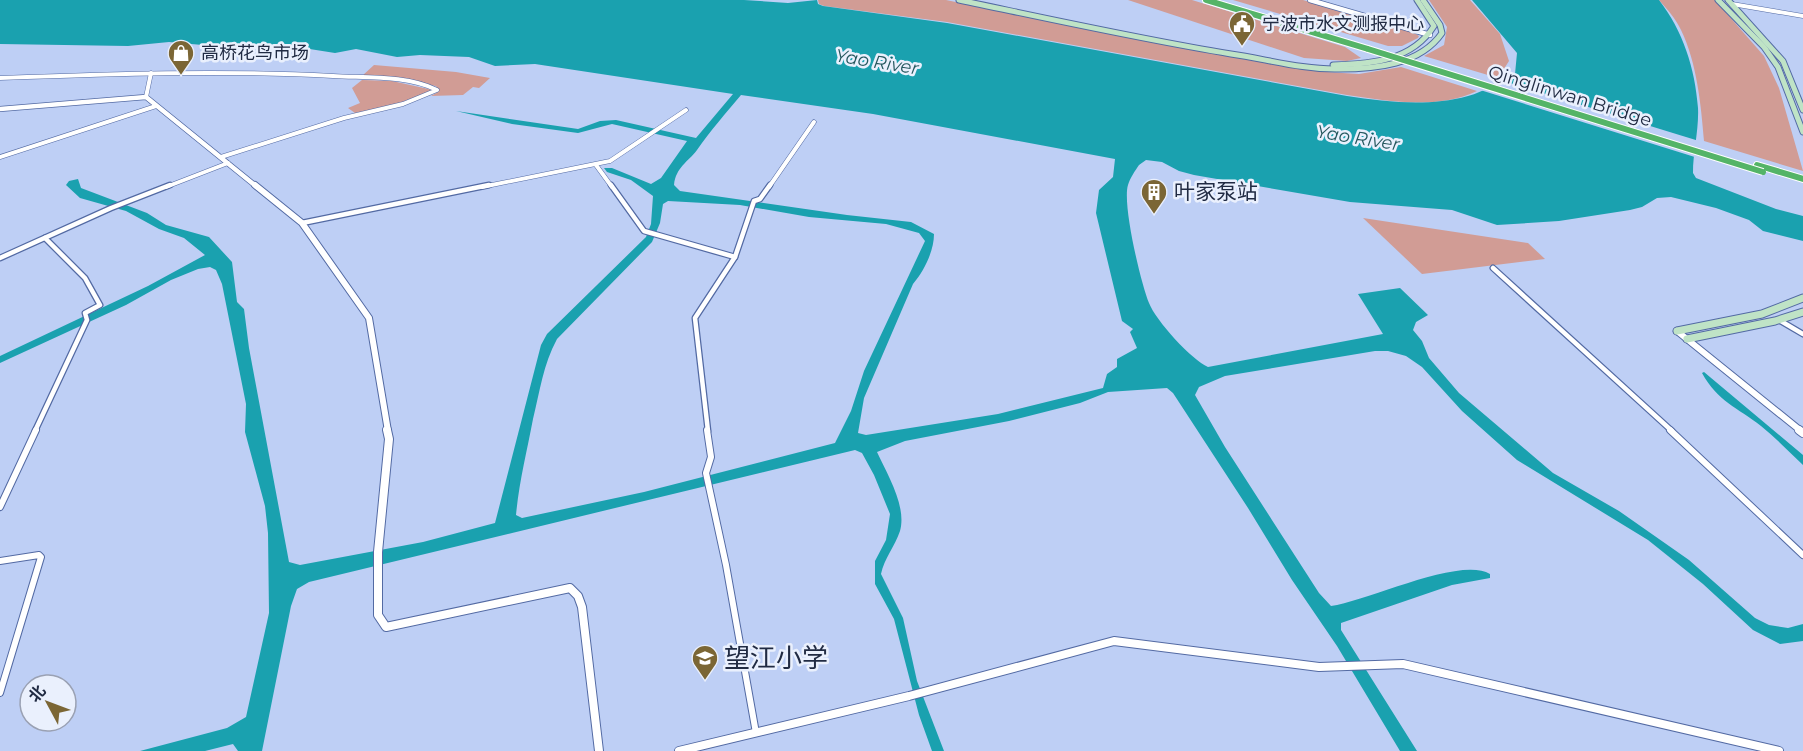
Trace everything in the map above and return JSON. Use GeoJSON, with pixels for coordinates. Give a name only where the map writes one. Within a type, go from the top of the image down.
{"type":"FeatureCollection","features":[{"type":"Feature","properties":{"kind":"highway"},"geometry":{"type":"LineString","coordinates":[[1206,0],[1369,48]]}},
{"type":"Feature","properties":{"kind":"highway"},"geometry":{"type":"LineString","coordinates":[[1218,0],[1369,48]]}},
{"type":"Feature","properties":{"kind":"highway","name":"Qinglinwan Bridge"},"geometry":{"type":"LineString","coordinates":[[1369,48],[1803,179]]}},
{"type":"Feature","properties":{"kind":"highway","name":"Qinglinwan Bridge"},"geometry":{"type":"LineString","coordinates":[[1369,48],[1803,184]]}},
{"type":"Feature","properties":{"kind":"main road"},"geometry":{"type":"LineString","coordinates":[[959,0],[1149,40],[1302,66],[1350,71],[1387,65],[1435,45],[1442,33],[1440,25],[1423,0]]}},
{"type":"Feature","properties":{"kind":"main road"},"geometry":{"type":"LineString","coordinates":[[971,0],[1152,37],[1301,63],[1330,65],[1355,65],[1392,57],[1413,49],[1430,35],[1434,26],[1431,17],[1417,0]]}},
{"type":"Feature","properties":{"kind":"main road"},"geometry":{"type":"LineString","coordinates":[[1718,0],[1764,47],[1778,67],[1803,132]]}},
{"type":"Feature","properties":{"kind":"main road"},"geometry":{"type":"LineString","coordinates":[[1731,4],[1783,61],[1803,110]]}},
{"type":"Feature","properties":{"kind":"main road"},"geometry":{"type":"LineString","coordinates":[[1677,331],[1762,314],[1803,298]]}},
{"type":"Feature","properties":{"kind":"main road"},"geometry":{"type":"LineString","coordinates":[[1687,339],[1779,320],[1803,312]]}},
{"type":"Feature","properties":{"kind":"street"},"geometry":{"type":"LineString","coordinates":[[1310,0],[1430,35]]}},
{"type":"Feature","properties":{"kind":"street"},"geometry":{"type":"LineString","coordinates":[[1731,4],[1803,17]]}},
{"type":"Feature","properties":{"kind":"street"},"geometry":{"type":"LineString","coordinates":[[146,97],[151,73]]}},
{"type":"Feature","properties":{"kind":"street"},"geometry":{"type":"LineString","coordinates":[[0,78],[151,73],[387,79],[429,86],[437,90],[404,104],[344,118],[221,157]]}},
{"type":"Feature","properties":{"kind":"street"},"geometry":{"type":"LineString","coordinates":[[0,109],[146,97],[302,223],[369,318],[371,326],[388,439],[378,552],[378,615],[386,627],[570,588],[578,596],[582,607],[599,751]]}},
{"type":"Feature","properties":{"kind":"street"},"geometry":{"type":"LineString","coordinates":[[0,157],[156,106]]}},
{"type":"Feature","properties":{"kind":"street"},"geometry":{"type":"LineString","coordinates":[[302,223],[613,160],[686,110]]}},
{"type":"Feature","properties":{"kind":"street"},"geometry":{"type":"LineString","coordinates":[[756,733],[726,565],[706,473],[711,457],[694,326],[695,318],[735,257],[754,201],[760,199],[814,122]]}},
{"type":"Feature","properties":{"kind":"street"},"geometry":{"type":"LineString","coordinates":[[0,258],[111,208],[228,163]]}},
{"type":"Feature","properties":{"kind":"street"},"geometry":{"type":"LineString","coordinates":[[596,165],[644,231],[735,257]]}},
{"type":"Feature","properties":{"kind":"street"},"geometry":{"type":"LineString","coordinates":[[0,507],[87,320],[86,313],[100,304],[85,278],[45,238]]}},
{"type":"Feature","properties":{"kind":"street"},"geometry":{"type":"LineString","coordinates":[[1493,268],[1610,373],[1803,555]]}},
{"type":"Feature","properties":{"kind":"street"},"geometry":{"type":"LineString","coordinates":[[1779,320],[1803,334]]}},
{"type":"Feature","properties":{"kind":"street"},"geometry":{"type":"LineString","coordinates":[[1677,331],[1803,434]]}},
{"type":"Feature","properties":{"kind":"street"},"geometry":{"type":"LineString","coordinates":[[0,561],[39,555],[41,557],[0,693]]}},
{"type":"Feature","properties":{"kind":"street"},"geometry":{"type":"LineString","coordinates":[[679,751],[909,696],[1114,641],[1319,667],[1403,664],[1779,751]]}},
{"type":"Feature","properties":{"kind":"shaded area"},"geometry":{"type":"Polygon","coordinates":[[[818,0],[946,0],[1089,30],[1326,72],[1359,74],[1401,67],[1477,91],[1462,97],[1429,102],[1379,100],[947,22],[824,6],[819,4],[818,0]]]}},
{"type":"Feature","properties":{"kind":"shaded area"},"geometry":{"type":"Polygon","coordinates":[[[1128,0],[1192,0],[1345,47],[1361,58],[1347,61],[1304,58],[1128,0]]]}},
{"type":"Feature","properties":{"kind":"shaded area"},"geometry":{"type":"Polygon","coordinates":[[[1233,0],[1303,0],[1413,32],[1419,36],[1402,46],[1388,46],[1233,0]]]}},
{"type":"Feature","properties":{"kind":"shaded area"},"geometry":{"type":"Polygon","coordinates":[[[1429,0],[1470,0],[1500,34],[1509,61],[1498,78],[1424,56],[1444,45],[1447,27],[1429,0]]]}},
{"type":"Feature","properties":{"kind":"shaded area"},"geometry":{"type":"Polygon","coordinates":[[[1659,0],[1715,0],[1764,56],[1779,88],[1803,171],[1704,141],[1700,99],[1691,56],[1679,26],[1659,0]]]}},
{"type":"Feature","properties":{"kind":"shaded area"},"geometry":{"type":"Polygon","coordinates":[[[374,65],[456,72],[490,78],[479,88],[473,87],[463,95],[431,96],[438,92],[436,86],[362,76],[374,65]]]}},
{"type":"Feature","properties":{"kind":"shaded area"},"geometry":{"type":"Polygon","coordinates":[[[362,80],[392,81],[433,90],[392,106],[355,113],[348,108],[360,103],[352,88],[362,80]]]}},
{"type":"Feature","properties":{"kind":"shaded area"},"geometry":{"type":"Polygon","coordinates":[[[1363,218],[1528,243],[1545,259],[1422,274],[1363,218]]]}},
{"type":"Feature","properties":{"kind":"water","name":"Yao River"},"geometry":{"type":"Polygon","coordinates":[[[0,0],[744,0],[788,3],[817,0],[818,4],[823,6],[947,23],[1347,96],[1392,102],[1423,102],[1474,94],[1515,74],[1517,53],[1472,0],[1659,0],[1681,37],[1694,79],[1698,116],[1693,173],[1696,178],[1776,209],[1803,216],[1803,241],[1763,231],[1749,220],[1716,208],[1671,197],[1657,198],[1642,207],[1630,210],[1559,221],[1497,225],[1452,210],[1350,202],[1194,175],[1179,171],[1162,162],[1146,160],[1139,165],[1131,177],[1127,195],[1137,262],[1149,303],[1159,320],[1184,348],[1208,367],[1383,334],[1358,294],[1400,288],[1428,315],[1416,322],[1413,330],[1422,341],[1429,358],[1459,393],[1553,473],[1619,511],[1689,560],[1755,618],[1769,625],[1788,628],[1803,624],[1803,641],[1780,644],[1753,630],[1703,584],[1648,540],[1517,460],[1462,411],[1422,367],[1406,356],[1388,351],[1375,351],[1225,376],[1199,387],[1195,395],[1225,447],[1319,593],[1331,606],[1436,575],[1476,570],[1490,574],[1490,578],[1452,585],[1341,623],[1341,630],[1417,751],[1400,751],[1337,646],[1292,580],[1173,393],[1167,388],[1108,392],[1080,403],[1009,421],[905,441],[877,452],[895,490],[901,511],[900,531],[881,574],[903,618],[917,681],[944,751],[932,751],[919,715],[894,619],[875,584],[875,561],[886,540],[890,514],[862,453],[855,450],[309,582],[297,589],[291,606],[262,751],[238,751],[233,744],[205,751],[140,751],[227,728],[246,717],[269,613],[268,533],[265,506],[245,432],[246,404],[222,284],[216,270],[210,267],[198,269],[171,280],[126,305],[0,363],[0,356],[148,286],[205,255],[184,238],[159,229],[126,211],[80,198],[66,185],[69,181],[78,179],[81,188],[147,213],[166,225],[209,237],[232,262],[237,302],[244,309],[249,348],[289,562],[300,565],[423,542],[495,523],[541,345],[547,334],[646,237],[651,224],[653,196],[631,180],[607,172],[604,168],[612,168],[651,184],[661,178],[687,141],[612,124],[578,133],[512,124],[456,111],[578,129],[600,121],[616,120],[696,138],[733,94],[535,64],[495,66],[469,57],[420,55],[397,57],[356,49],[335,53],[297,47],[258,45],[225,47],[169,42],[128,46],[0,44],[0,0]],[[741,95],[680,169],[674,185],[680,191],[911,222],[934,234],[928,260],[913,284],[864,398],[858,433],[866,435],[998,414],[1103,388],[1107,374],[1117,367],[1117,359],[1137,348],[1130,332],[1133,329],[1122,321],[1096,213],[1099,190],[1113,177],[1115,159],[873,114],[741,95]],[[668,201],[663,204],[660,223],[652,242],[557,339],[552,349],[540,388],[521,479],[516,515],[522,518],[644,492],[835,443],[851,411],[864,371],[925,241],[919,233],[886,224],[809,217],[740,205],[668,201]]]}},
{"type":"Feature","properties":{"kind":"water"},"geometry":{"type":"Polygon","coordinates":[[[1704,372],[1803,455],[1803,465],[1761,426],[1721,398],[1708,383],[1702,373],[1704,372]]]}},
{"type":"Feature","properties":{"kind":"pier"},"geometry":{"type":"Polygon","coordinates":[[[1497,79],[1699,141],[1698,158],[1477,89],[1497,79]]]}},
{"type":"Feature","properties":{"kind":"place","name":"宁波市水文测报中心"},"geometry":{"type":"Point","coordinates":[1242,47]}},
{"type":"Feature","properties":{"kind":"place","name":"高桥花鸟市场"},"geometry":{"type":"Point","coordinates":[181,76]}},
{"type":"Feature","properties":{"kind":"place","name":"叶家泵站"},"geometry":{"type":"Point","coordinates":[1154,215]}},
{"type":"Feature","properties":{"kind":"place","name":"望江小学"},"geometry":{"type":"Point","coordinates":[705,681]}}]}
